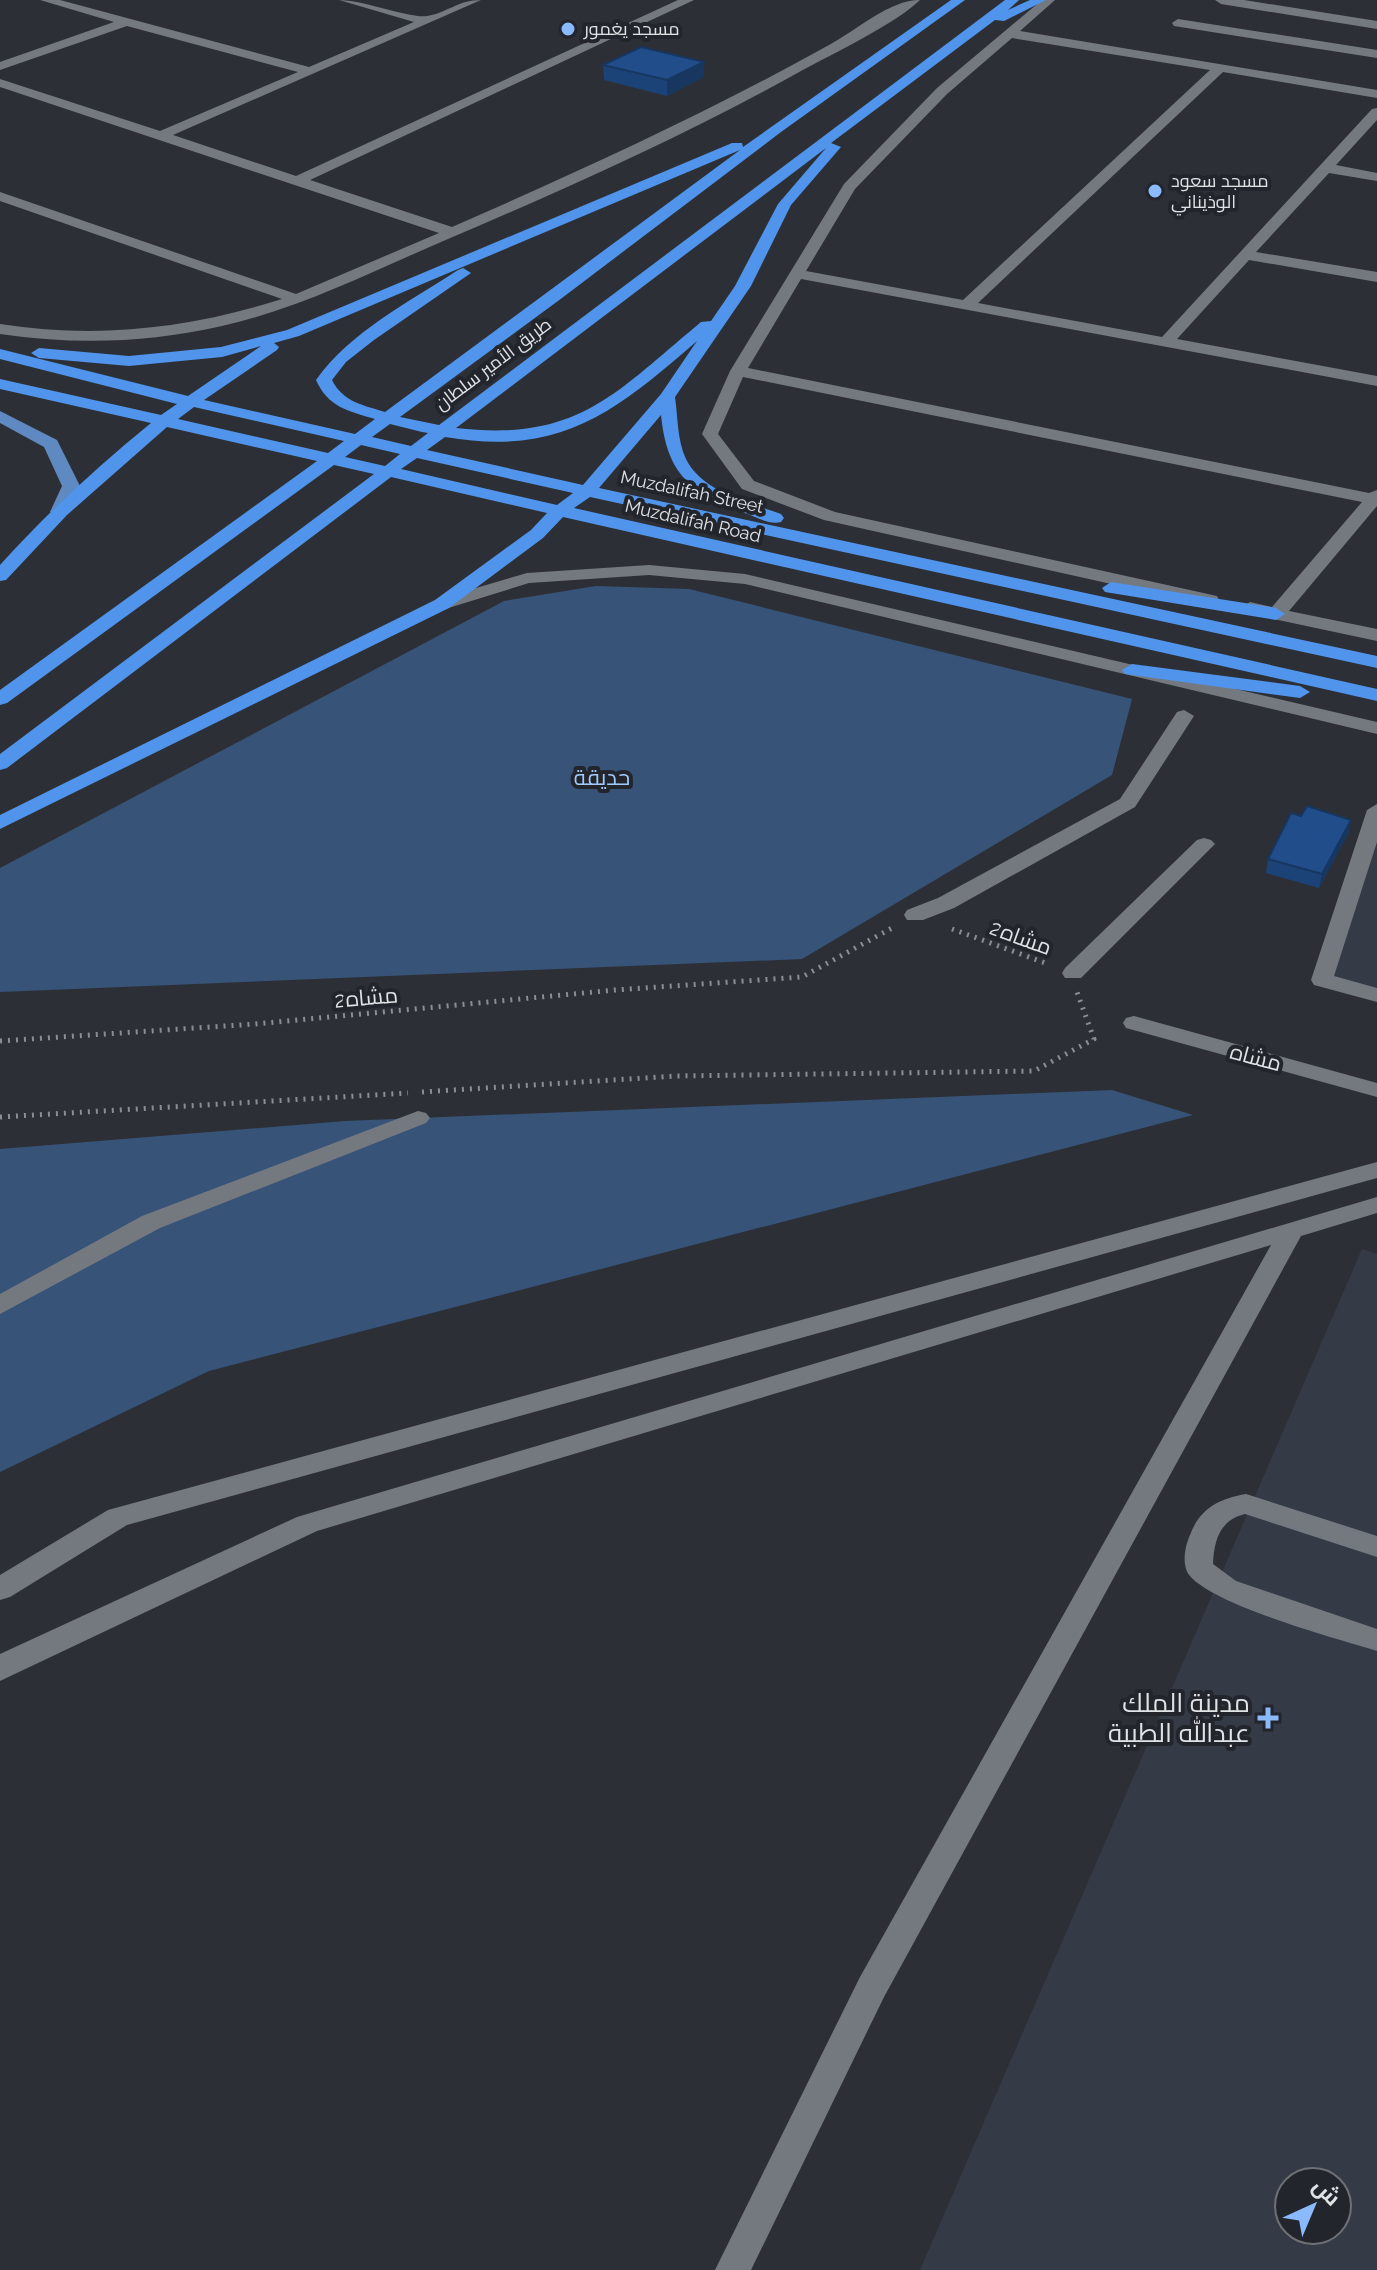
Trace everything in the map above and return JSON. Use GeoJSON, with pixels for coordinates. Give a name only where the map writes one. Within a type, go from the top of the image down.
{"type":"FeatureCollection","features":[{"type":"Feature","properties":{"kind":"highway"},"geometry":{"type":"LineString","coordinates":[[905,38],[929,0]]}},
{"type":"Feature","properties":{"kind":"highway","name":"طريق الأمير سلطان"},"geometry":{"type":"LineString","coordinates":[[0,699],[557,295],[776,129],[959,0]]}},
{"type":"Feature","properties":{"kind":"highway","name":"طريق الأمير سلطان"},"geometry":{"type":"LineString","coordinates":[[0,764],[1013,0]]}},
{"type":"Feature","properties":{"kind":"highway"},"geometry":{"type":"LineString","coordinates":[[972,31],[1040,0]]}},
{"type":"Feature","properties":{"kind":"highway"},"geometry":{"type":"LineString","coordinates":[[0,823],[442,604],[537,534],[558,512],[587,491],[667,397],[743,286],[785,204],[865,112]]}},
{"type":"Feature","properties":{"kind":"highway"},"geometry":{"type":"LineString","coordinates":[[0,352],[129,361],[222,352],[293,333],[776,129]]}},
{"type":"Feature","properties":{"kind":"highway"},"geometry":{"type":"LineString","coordinates":[[509,243],[340,359],[324,380],[333,397],[355,408],[413,427],[479,437],[556,429],[585,419],[611,402],[728,308]]}},
{"type":"Feature","properties":{"kind":"highway"},"geometry":{"type":"LineString","coordinates":[[0,576],[59,512],[128,449],[234,370],[293,333]]}},
{"type":"Feature","properties":{"kind":"highway","name":"Muzdalifah Street"},"geometry":{"type":"LineString","coordinates":[[0,352],[95,380],[587,491],[1377,662]]}},
{"type":"Feature","properties":{"kind":"highway","name":"Muzdalifah Road"},"geometry":{"type":"LineString","coordinates":[[0,384],[1377,695]]}},
{"type":"Feature","properties":{"kind":"highway"},"geometry":{"type":"LineString","coordinates":[[125,413],[155,412],[169,405],[159,393]]}},
{"type":"Feature","properties":{"kind":"highway"},"geometry":{"type":"LineString","coordinates":[[667,397],[676,457],[687,478],[741,505],[845,545],[1276,614]]}},
{"type":"Feature","properties":{"kind":"highway"},"geometry":{"type":"LineString","coordinates":[[606,523],[583,509],[595,499],[630,500]]}},
{"type":"Feature","properties":{"kind":"highway"},"geometry":{"type":"LineString","coordinates":[[1132,670],[1377,702]]}},
{"type":"Feature","properties":{"kind":"main road"},"geometry":{"type":"LineString","coordinates":[[0,416],[51,444],[71,486],[59,512]]}},
{"type":"Feature","properties":{"kind":"street"},"geometry":{"type":"LineString","coordinates":[[46,0],[310,71]]}},
{"type":"Feature","properties":{"kind":"street"},"geometry":{"type":"LineString","coordinates":[[345,0],[427,21]]}},
{"type":"Feature","properties":{"kind":"street"},"geometry":{"type":"LineString","coordinates":[[162,135],[475,0]]}},
{"type":"Feature","properties":{"kind":"street"},"geometry":{"type":"LineString","coordinates":[[299,180],[688,0]]}},
{"type":"Feature","properties":{"kind":"street"},"geometry":{"type":"LineString","coordinates":[[0,329],[75,337],[143,337],[250,316],[297,299],[621,159],[855,38],[914,0]]}},
{"type":"Feature","properties":{"kind":"street"},"geometry":{"type":"LineString","coordinates":[[1049,0],[942,91],[849,187],[738,371],[710,434],[748,485],[830,516],[1377,635]]}},
{"type":"Feature","properties":{"kind":"street"},"geometry":{"type":"LineString","coordinates":[[1221,0],[1377,25]]}},
{"type":"Feature","properties":{"kind":"street"},"geometry":{"type":"LineString","coordinates":[[0,66],[126,22]]}},
{"type":"Feature","properties":{"kind":"street"},"geometry":{"type":"LineString","coordinates":[[1178,23],[1377,54]]}},
{"type":"Feature","properties":{"kind":"street"},"geometry":{"type":"LineString","coordinates":[[1008,33],[1377,94]]}},
{"type":"Feature","properties":{"kind":"street"},"geometry":{"type":"LineString","coordinates":[[965,307],[1219,69]]}},
{"type":"Feature","properties":{"kind":"street"},"geometry":{"type":"LineString","coordinates":[[0,83],[452,232]]}},
{"type":"Feature","properties":{"kind":"street"},"geometry":{"type":"LineString","coordinates":[[1165,343],[1377,112]]}},
{"type":"Feature","properties":{"kind":"street"},"geometry":{"type":"LineString","coordinates":[[1326,168],[1377,177]]}},
{"type":"Feature","properties":{"kind":"street"},"geometry":{"type":"LineString","coordinates":[[0,196],[297,299]]}},
{"type":"Feature","properties":{"kind":"street"},"geometry":{"type":"LineString","coordinates":[[1245,255],[1377,277]]}},
{"type":"Feature","properties":{"kind":"street"},"geometry":{"type":"LineString","coordinates":[[796,274],[1377,381]]}},
{"type":"Feature","properties":{"kind":"street"},"geometry":{"type":"LineString","coordinates":[[738,371],[1375,497],[1276,614]]}},
{"type":"Feature","properties":{"kind":"street"},"geometry":{"type":"LineString","coordinates":[[442,604],[527,578],[649,570],[745,579],[1377,728]]}},
{"type":"Feature","properties":{"kind":"street"},"geometry":{"type":"LineString","coordinates":[[915,915],[946,903],[1128,803],[1184,716]]}},
{"type":"Feature","properties":{"kind":"street"},"geometry":{"type":"LineString","coordinates":[[1377,810],[1322,980],[1377,995]]}},
{"type":"Feature","properties":{"kind":"street"},"geometry":{"type":"LineString","coordinates":[[1073,973],[1204,844]]}},
{"type":"Feature","properties":{"kind":"street","name":"مشاه"},"geometry":{"type":"LineString","coordinates":[[1134,1023],[1377,1090]]}},
{"type":"Feature","properties":{"kind":"street"},"geometry":{"type":"LineString","coordinates":[[0,1305],[151,1222],[418,1118]]}},
{"type":"Feature","properties":{"kind":"street"},"geometry":{"type":"LineString","coordinates":[[0,1589],[118,1517],[1377,1170]]}},
{"type":"Feature","properties":{"kind":"street"},"geometry":{"type":"LineString","coordinates":[[0,1670],[8,1663],[307,1524],[1377,1205]]}},
{"type":"Feature","properties":{"kind":"street"},"geometry":{"type":"LineString","coordinates":[[733,2270],[872,1987],[1292,1230]]}},
{"type":"Feature","properties":{"kind":"street"},"geometry":{"type":"LineString","coordinates":[[1377,1547],[1246,1504],[1227,1506],[1213,1519],[1198,1546],[1199,1568],[1226,1589],[1377,1640]]}},
{"type":"Feature","properties":{"kind":"path","name":"مشاه2"},"geometry":{"type":"LineString","coordinates":[[0,1041],[255,1024],[615,990],[802,977],[915,915],[1073,973],[1094,1039],[1034,1071],[676,1076],[0,1117]]}},
{"type":"Feature","properties":{"kind":"shaded area"},"geometry":{"type":"Polygon","coordinates":[[[1377,820],[1377,995],[1322,980],[1377,820]]]}},
{"type":"Feature","properties":{"kind":"shaded area","name":"مدينة الملك عبدالله الطبية"},"geometry":{"type":"Polygon","coordinates":[[[1362,1249],[1377,1254],[1377,2270],[920,2270],[1362,1249]]]}},
{"type":"Feature","properties":{"kind":"green space","name":"حديقة"},"geometry":{"type":"Polygon","coordinates":[[[596,586],[689,589],[1132,699],[1112,775],[802,959],[0,992],[0,868],[504,601],[596,586]]]}},
{"type":"Feature","properties":{"kind":"green space"},"geometry":{"type":"Polygon","coordinates":[[[1112,1090],[1193,1115],[209,1371],[0,1472],[0,1149],[345,1121],[1112,1090]]]}},
{"type":"Feature","properties":{"kind":"building"},"geometry":{"type":"Polygon","coordinates":[[[641,47],[704,62],[667,80],[603,65],[641,47]]]}},
{"type":"Feature","properties":{"kind":"building"},"geometry":{"type":"Polygon","coordinates":[[[1307,806],[1351,820],[1322,874],[1268,859],[1291,813],[1301,816],[1307,806]]]}},
{"type":"Feature","properties":{"kind":"place","name":"مسجد يغمور"},"geometry":{"type":"Point","coordinates":[568,29]}},
{"type":"Feature","properties":{"kind":"place","name":"مسجد سعود الوذيناني"},"geometry":{"type":"Point","coordinates":[1155,191]}},
{"type":"Feature","properties":{"kind":"place","name":"مدينة الملك عبدالله الطبية"},"geometry":{"type":"Point","coordinates":[1268,1718]}}]}
